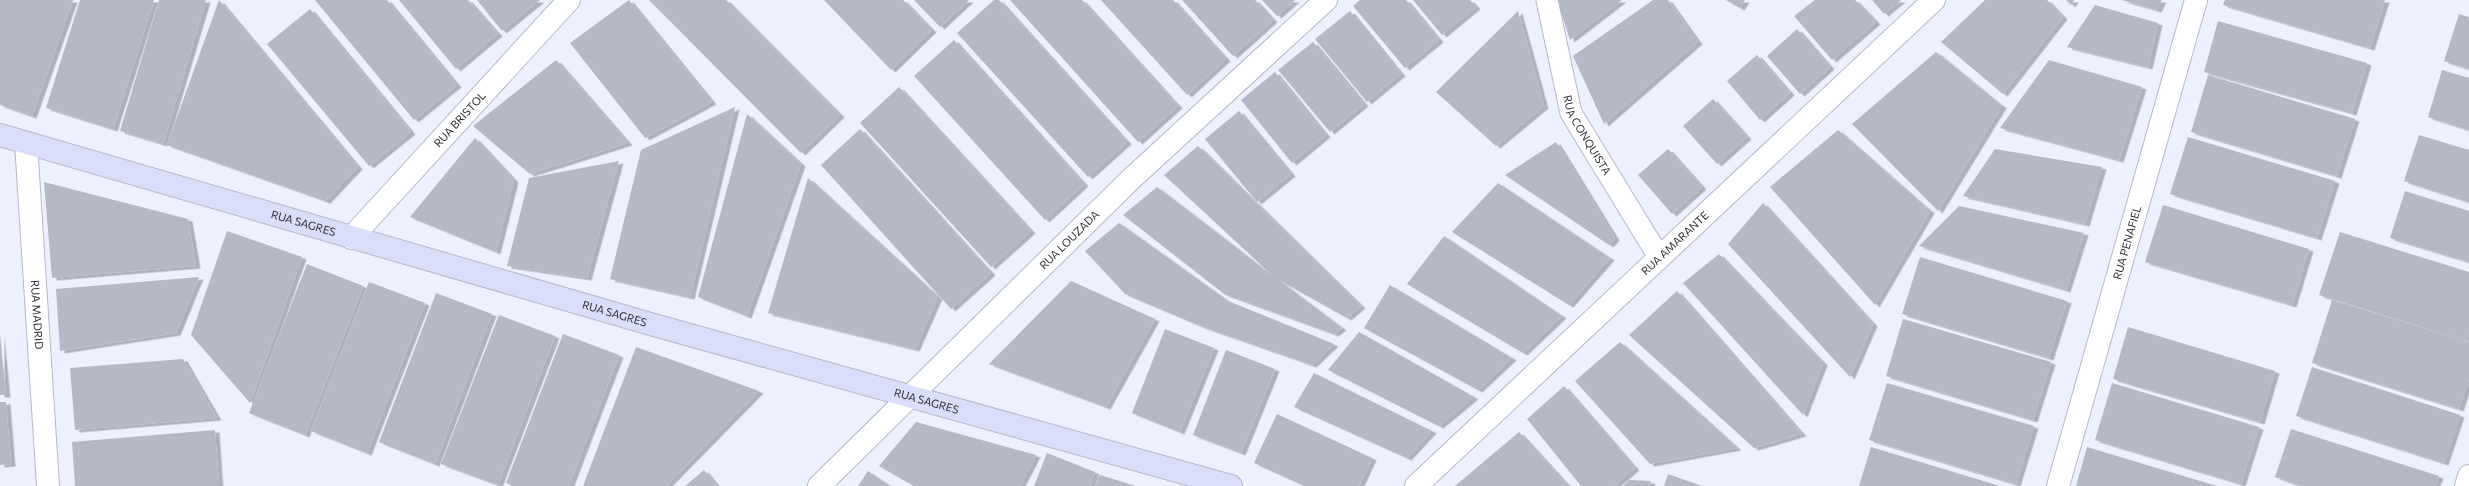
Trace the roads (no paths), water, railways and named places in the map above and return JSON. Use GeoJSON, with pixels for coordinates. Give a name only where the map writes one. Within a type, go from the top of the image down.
{"type":"FeatureCollection","features":[{"type":"Feature","properties":{"kind":"street","name":"RUA BRISTOL"},"geometry":{"type":"LineString","coordinates":[[351,238],[569,0]]}},
{"type":"Feature","properties":{"kind":"street","name":"RUA LOUZADA"},"geometry":{"type":"LineString","coordinates":[[819,486],[1130,180],[1326,0]]}},
{"type":"Feature","properties":{"kind":"street","name":"RUA AMARANTE"},"geometry":{"type":"LineString","coordinates":[[1416,486],[1934,0]]}},
{"type":"Feature","properties":{"kind":"street","name":"RUA PENAFIEL"},"geometry":{"type":"LineString","coordinates":[[2058,486],[2196,0]]}},
{"type":"Feature","properties":{"kind":"street","name":"RUA SAGRES"},"geometry":{"type":"LineString","coordinates":[[0,135],[351,238],[1231,486]]}},
{"type":"Feature","properties":{"kind":"street","name":"RUA MADRID"},"geometry":{"type":"LineString","coordinates":[[26,143],[48,486]]}},
{"type":"Feature","properties":{"kind":"street"},"geometry":{"type":"LineString","coordinates":[[2466,486],[2469,476]]}},
{"type":"Feature","properties":{"kind":"lane","name":"RUA CONQUISTA"},"geometry":{"type":"LineString","coordinates":[[1547,0],[1570,113],[1659,257]]}}]}
